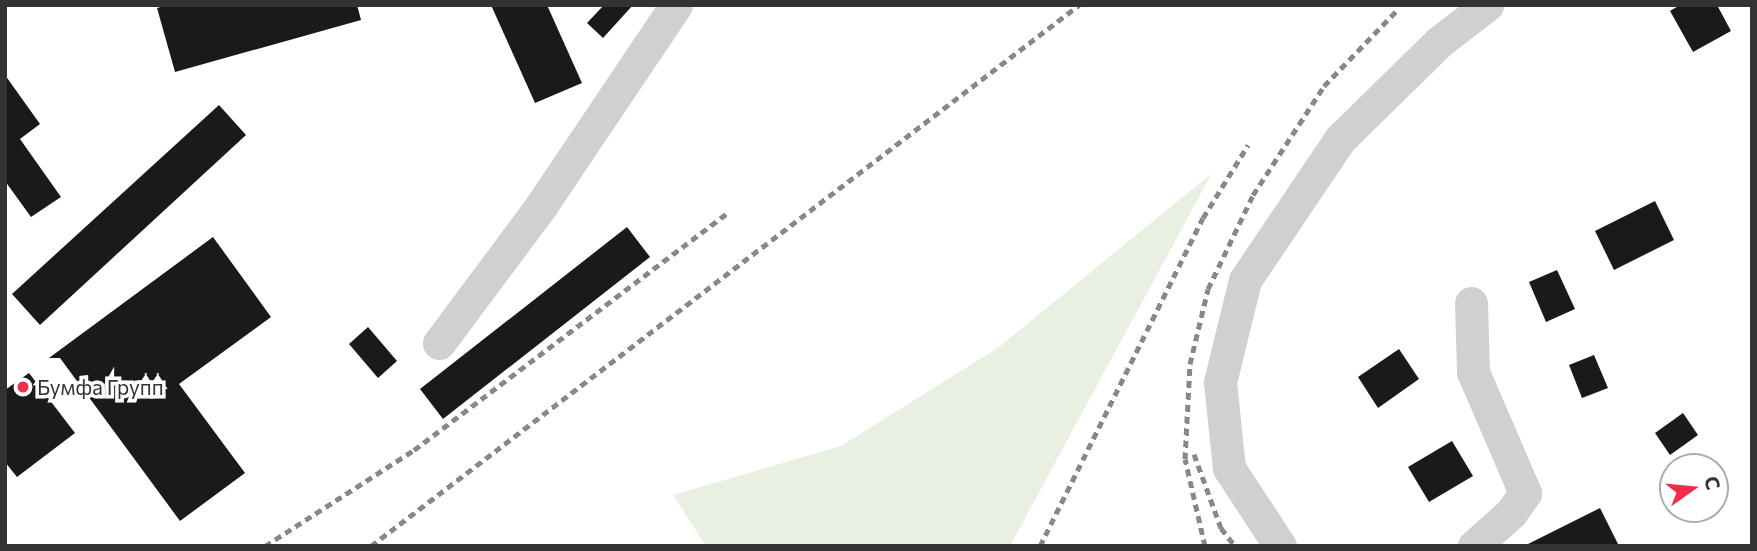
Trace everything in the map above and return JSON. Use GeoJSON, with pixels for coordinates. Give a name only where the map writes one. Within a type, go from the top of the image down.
{"type":"FeatureCollection","features":[{"type":"Feature","properties":{"kind":"lane"},"geometry":{"type":"LineString","coordinates":[[439,343],[541,206],[676,5]]}},
{"type":"Feature","properties":{"kind":"lane"},"geometry":{"type":"LineString","coordinates":[[1280,546],[1229,468],[1220,382],[1245,281],[1340,139],[1439,42],[1488,5]]}},
{"type":"Feature","properties":{"kind":"lane"},"geometry":{"type":"LineString","coordinates":[[1471,303],[1473,372],[1525,493],[1511,513],[1474,546]]}},
{"type":"Feature","properties":{"kind":"green space"},"geometry":{"type":"Polygon","coordinates":[[[1212,173],[1010,546],[706,546],[673,495],[841,446],[999,347],[1212,173]]]}},
{"type":"Feature","properties":{"kind":"building"},"geometry":{"type":"Polygon","coordinates":[[[168,5],[357,5],[361,20],[175,72],[157,8],[168,5]]]}},
{"type":"Feature","properties":{"kind":"building"},"geometry":{"type":"Polygon","coordinates":[[[491,5],[547,5],[582,83],[535,103],[491,5]]]}},
{"type":"Feature","properties":{"kind":"building"},"geometry":{"type":"Polygon","coordinates":[[[604,5],[633,5],[603,38],[587,23],[604,5]]]}},
{"type":"Feature","properties":{"kind":"building"},"geometry":{"type":"Polygon","coordinates":[[[1680,5],[1717,5],[1731,31],[1693,52],[1670,11],[1680,5]]]}},
{"type":"Feature","properties":{"kind":"building"},"geometry":{"type":"Polygon","coordinates":[[[5,75],[40,124],[20,139],[61,197],[31,217],[5,181],[5,75]]]}},
{"type":"Feature","properties":{"kind":"building"},"geometry":{"type":"Polygon","coordinates":[[[219,105],[246,135],[40,325],[12,294],[219,105]]]}},
{"type":"Feature","properties":{"kind":"building"},"geometry":{"type":"Polygon","coordinates":[[[1655,201],[1674,240],[1614,270],[1595,231],[1655,201]]]}},
{"type":"Feature","properties":{"kind":"building"},"geometry":{"type":"Polygon","coordinates":[[[627,227],[650,257],[443,419],[420,389],[627,227]]]}},
{"type":"Feature","properties":{"kind":"building"},"geometry":{"type":"Polygon","coordinates":[[[213,237],[271,317],[179,384],[245,473],[180,521],[60,358],[49,358],[213,237]]]}},
{"type":"Feature","properties":{"kind":"building"},"geometry":{"type":"Polygon","coordinates":[[[1557,270],[1575,309],[1546,322],[1529,282],[1557,270]]]}},
{"type":"Feature","properties":{"kind":"building"},"geometry":{"type":"Polygon","coordinates":[[[368,327],[397,361],[378,378],[349,344],[368,327]]]}},
{"type":"Feature","properties":{"kind":"building"},"geometry":{"type":"Polygon","coordinates":[[[1399,349],[1419,379],[1378,408],[1358,377],[1399,349]]]}},
{"type":"Feature","properties":{"kind":"building"},"geometry":{"type":"Polygon","coordinates":[[[1594,355],[1608,388],[1582,398],[1569,365],[1594,355]]]}},
{"type":"Feature","properties":{"kind":"building","name":"Бумфа Групп"},"geometry":{"type":"Polygon","coordinates":[[[29,373],[75,433],[17,477],[5,462],[5,390],[29,373]]]}},
{"type":"Feature","properties":{"kind":"building"},"geometry":{"type":"Polygon","coordinates":[[[1683,413],[1698,435],[1673,453],[1669,453],[1655,433],[1683,413]]]}},
{"type":"Feature","properties":{"kind":"building"},"geometry":{"type":"Polygon","coordinates":[[[1452,441],[1473,476],[1429,502],[1408,467],[1452,441]]]}},
{"type":"Feature","properties":{"kind":"building"},"geometry":{"type":"Polygon","coordinates":[[[1600,508],[1619,546],[1524,546],[1600,508]]]}},
{"type":"Feature","properties":{"kind":"railway"},"geometry":{"type":"LineString","coordinates":[[371,546],[1079,5]]}},
{"type":"Feature","properties":{"kind":"railway"},"geometry":{"type":"LineString","coordinates":[[1205,546],[1185,459],[1190,364],[1208,289],[1253,195],[1324,86],[1398,9]]}},
{"type":"Feature","properties":{"kind":"railway"},"geometry":{"type":"LineString","coordinates":[[1040,546],[1203,218],[1248,145]]}},
{"type":"Feature","properties":{"kind":"railway"},"geometry":{"type":"LineString","coordinates":[[265,546],[414,450],[727,213]]}},
{"type":"Feature","properties":{"kind":"railway"},"geometry":{"type":"LineString","coordinates":[[1194,454],[1221,528],[1235,546]]}},
{"type":"Feature","properties":{"kind":"place","name":"Бумфа Групп"},"geometry":{"type":"Point","coordinates":[23,387]}}]}
